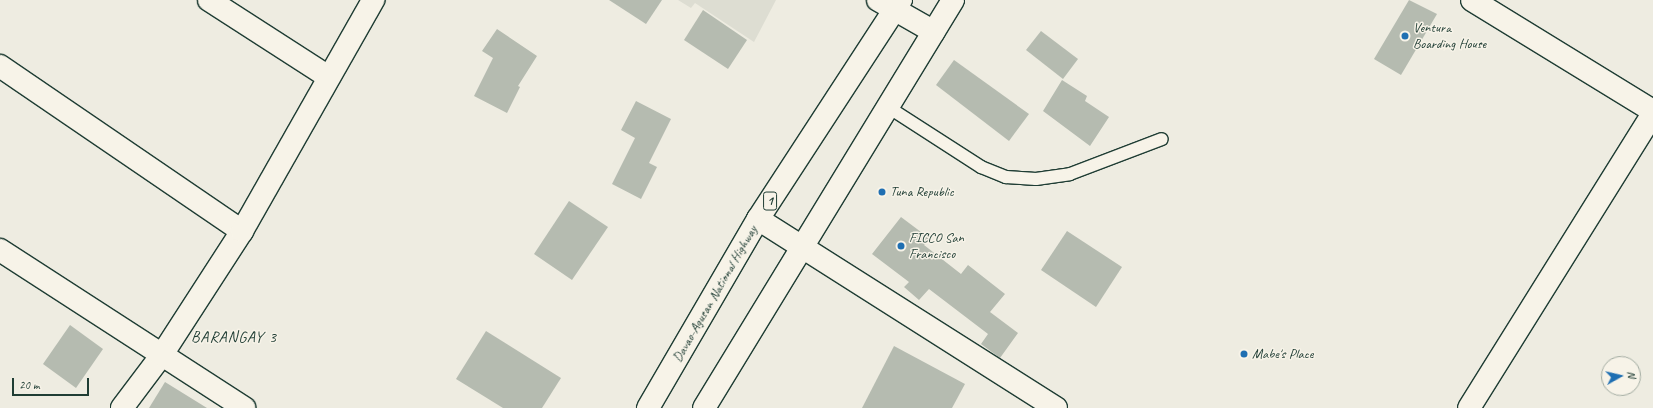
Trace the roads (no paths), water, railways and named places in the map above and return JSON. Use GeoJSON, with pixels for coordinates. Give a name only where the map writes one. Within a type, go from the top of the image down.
{"type":"FeatureCollection","features":[{"type":"Feature","properties":{"kind":"main road"},"geometry":{"type":"LineString","coordinates":[[209,0],[327,76]]}},
{"type":"Feature","properties":{"kind":"main road"},"geometry":{"type":"LineString","coordinates":[[122,408],[162,356],[242,231],[327,76],[373,0]]}},
{"type":"Feature","properties":{"kind":"main road"},"geometry":{"type":"LineString","coordinates":[[704,408],[803,251],[953,0]]}},
{"type":"Feature","properties":{"kind":"main road"},"geometry":{"type":"LineString","coordinates":[[1469,408],[1653,112],[1472,0]]}},
{"type":"Feature","properties":{"kind":"main road"},"geometry":{"type":"LineString","coordinates":[[891,3],[934,32]]}},
{"type":"Feature","properties":{"kind":"main road","name":"Davao-Agusan National Highway"},"geometry":{"type":"LineString","coordinates":[[648,408],[758,220],[891,3]]}},
{"type":"Feature","properties":{"kind":"main road"},"geometry":{"type":"LineString","coordinates":[[0,66],[242,231]]}},
{"type":"Feature","properties":{"kind":"main road"},"geometry":{"type":"LineString","coordinates":[[758,220],[803,251],[1056,408]]}},
{"type":"Feature","properties":{"kind":"main road"},"geometry":{"type":"LineString","coordinates":[[0,250],[244,408]]}},
{"type":"Feature","properties":{"kind":"lane"},"geometry":{"type":"LineString","coordinates":[[888,107],[981,167],[1006,177],[1036,180],[1070,174],[1162,139]]}},
{"type":"Feature","properties":{"kind":"place","name":"Ventura Boarding House"},"geometry":{"type":"Point","coordinates":[1405,36]}},
{"type":"Feature","properties":{"kind":"place","name":"Tuna Republic"},"geometry":{"type":"Point","coordinates":[882,192]}},
{"type":"Feature","properties":{"kind":"place","name":"FICCO San Francisco"},"geometry":{"type":"Point","coordinates":[901,246]}},
{"type":"Feature","properties":{"kind":"place","name":"Mabe's Place"},"geometry":{"type":"Point","coordinates":[1244,354]}},
{"type":"Feature","properties":{"kind":"district","name":"BARANGAY 3"},"geometry":{"type":"Point","coordinates":[234,337]}}]}
